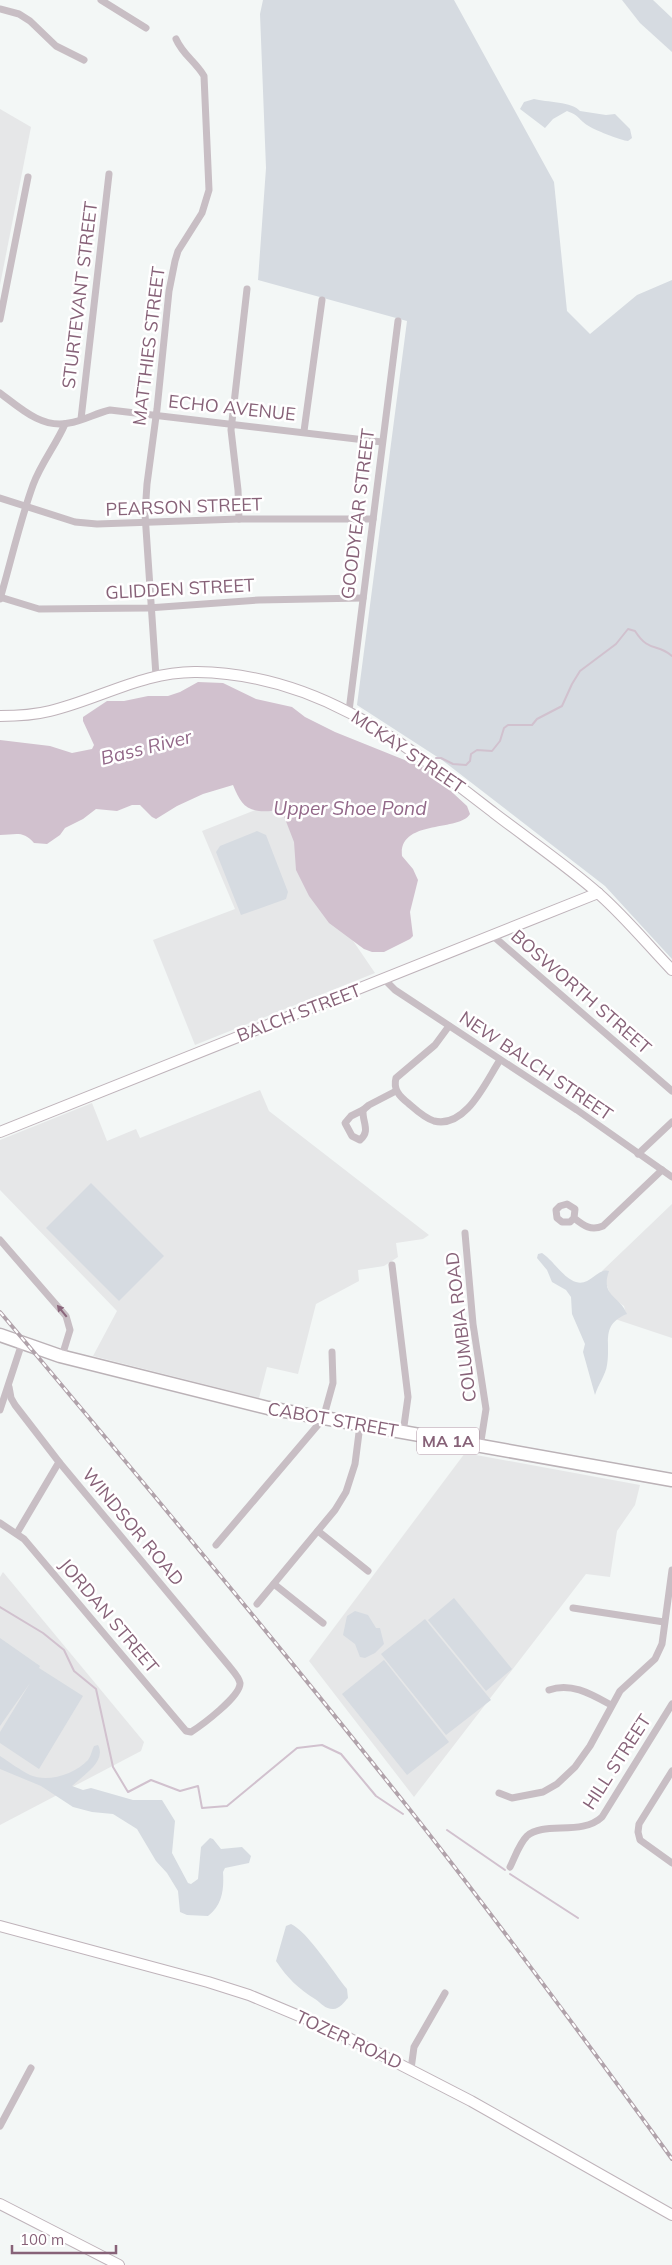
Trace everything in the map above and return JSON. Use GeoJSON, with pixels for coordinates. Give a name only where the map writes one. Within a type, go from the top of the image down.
{"type":"FeatureCollection","features":[{"type":"Feature","properties":{"kind":"highway","name":"CABOT STREET"},"geometry":{"type":"LineString","coordinates":[[0,1335],[62,1356],[200,1392],[323,1419],[672,1480]]}},
{"type":"Feature","properties":{"kind":"main road","name":"MCKAY STREET"},"geometry":{"type":"LineString","coordinates":[[0,716],[48,712],[156,676],[196,672],[229,674],[261,680],[302,692],[350,711],[400,742],[598,893],[672,970]]}},
{"type":"Feature","properties":{"kind":"main road","name":"BALCH STREET"},"geometry":{"type":"LineString","coordinates":[[0,1132],[385,980],[598,893]]}},
{"type":"Feature","properties":{"kind":"main road","name":"TOZER ROAD"},"geometry":{"type":"LineString","coordinates":[[0,1926],[155,1967],[249,1995],[356,2040],[412,2069],[672,2215]]}},
{"type":"Feature","properties":{"kind":"main road"},"geometry":{"type":"LineString","coordinates":[[0,2204],[119,2265]]}},
{"type":"Feature","properties":{"kind":"street"},"geometry":{"type":"LineString","coordinates":[[101,0],[146,28]]}},
{"type":"Feature","properties":{"kind":"street"},"geometry":{"type":"LineString","coordinates":[[0,8],[19,14],[30,21],[56,46],[84,60]]}},
{"type":"Feature","properties":{"kind":"street","name":"MATTHIES STREET"},"geometry":{"type":"LineString","coordinates":[[156,676],[146,523],[147,484],[174,261],[178,251],[202,213],[209,190],[204,76],[197,64],[182,52],[176,39]]}},
{"type":"Feature","properties":{"kind":"street","name":"STURTEVANT STREET"},"geometry":{"type":"LineString","coordinates":[[81,419],[110,174]]}},
{"type":"Feature","properties":{"kind":"street"},"geometry":{"type":"LineString","coordinates":[[0,319],[28,177]]}},
{"type":"Feature","properties":{"kind":"street"},"geometry":{"type":"LineString","coordinates":[[239,519],[232,422],[247,289]]}},
{"type":"Feature","properties":{"kind":"street"},"geometry":{"type":"LineString","coordinates":[[304,432],[322,300]]}},
{"type":"Feature","properties":{"kind":"street","name":"GOODYEAR STREET"},"geometry":{"type":"LineString","coordinates":[[350,711],[372,519],[398,321]]}},
{"type":"Feature","properties":{"kind":"street","name":"ECHO AVENUE"},"geometry":{"type":"LineString","coordinates":[[0,393],[36,419],[65,424],[110,410],[232,422],[382,442]]}},
{"type":"Feature","properties":{"kind":"street"},"geometry":{"type":"LineString","coordinates":[[0,598],[27,507],[43,463],[56,444],[65,424]]}},
{"type":"Feature","properties":{"kind":"street","name":"PEARSON STREET"},"geometry":{"type":"LineString","coordinates":[[0,498],[75,522],[97,524],[239,519],[372,519]]}},
{"type":"Feature","properties":{"kind":"street","name":"GLIDDEN STREET"},"geometry":{"type":"LineString","coordinates":[[0,598],[39,609],[151,608],[259,600],[363,598]]}},
{"type":"Feature","properties":{"kind":"street","name":"BOSWORTH STREET"},"geometry":{"type":"LineString","coordinates":[[492,935],[672,1092]]}},
{"type":"Feature","properties":{"kind":"street","name":"NEW BALCH STREET"},"geometry":{"type":"LineString","coordinates":[[385,980],[395,990],[577,1110],[672,1177]]}},
{"type":"Feature","properties":{"kind":"street"},"geometry":{"type":"LineString","coordinates":[[449,1026],[436,1046],[396,1078],[394,1084],[396,1091],[402,1099],[421,1114],[432,1120],[446,1122],[462,1114],[471,1104],[500,1060]]}},
{"type":"Feature","properties":{"kind":"street"},"geometry":{"type":"LineString","coordinates":[[363,1110],[396,1091]]}},
{"type":"Feature","properties":{"kind":"street"},"geometry":{"type":"LineString","coordinates":[[638,1154],[672,1122]]}},
{"type":"Feature","properties":{"kind":"street"},"geometry":{"type":"LineString","coordinates":[[574,1218],[590,1229],[603,1226],[662,1170]]}},
{"type":"Feature","properties":{"kind":"street","name":"COLUMBIA ROAD"},"geometry":{"type":"LineString","coordinates":[[465,1233],[473,1324],[486,1409],[480,1447]]}},
{"type":"Feature","properties":{"kind":"street"},"geometry":{"type":"LineString","coordinates":[[0,1240],[66,1316],[70,1330],[62,1356]]}},
{"type":"Feature","properties":{"kind":"street"},"geometry":{"type":"LineString","coordinates":[[392,1265],[408,1397],[403,1433]]}},
{"type":"Feature","properties":{"kind":"street"},"geometry":{"type":"LineString","coordinates":[[0,1410],[22,1343]]}},
{"type":"Feature","properties":{"kind":"street"},"geometry":{"type":"LineString","coordinates":[[216,1545],[323,1419],[333,1383],[332,1352]]}},
{"type":"Feature","properties":{"kind":"street","name":"WINDSOR ROAD"},"geometry":{"type":"LineString","coordinates":[[9,1387],[11,1398],[59,1462],[229,1666],[240,1683],[239,1690],[234,1697],[191,1732]]}},
{"type":"Feature","properties":{"kind":"street"},"geometry":{"type":"LineString","coordinates":[[257,1604],[335,1510],[346,1492],[355,1464],[360,1425]]}},
{"type":"Feature","properties":{"kind":"street"},"geometry":{"type":"LineString","coordinates":[[17,1533],[59,1462]]}},
{"type":"Feature","properties":{"kind":"street","name":"JORDAN STREET"},"geometry":{"type":"LineString","coordinates":[[0,1523],[17,1533],[62,1582],[180,1726],[191,1732]]}},
{"type":"Feature","properties":{"kind":"street"},"geometry":{"type":"LineString","coordinates":[[318,1531],[368,1571]]}},
{"type":"Feature","properties":{"kind":"street"},"geometry":{"type":"LineString","coordinates":[[499,1793],[512,1798],[543,1792],[557,1784],[575,1767],[590,1746],[620,1691],[655,1659],[662,1644],[672,1570]]}},
{"type":"Feature","properties":{"kind":"street"},"geometry":{"type":"LineString","coordinates":[[274,1584],[323,1623]]}},
{"type":"Feature","properties":{"kind":"street"},"geometry":{"type":"LineString","coordinates":[[573,1608],[664,1622]]}},
{"type":"Feature","properties":{"kind":"street"},"geometry":{"type":"LineString","coordinates":[[549,1690],[559,1686],[572,1688],[584,1691],[611,1705]]}},
{"type":"Feature","properties":{"kind":"street","name":"HILL STREET"},"geometry":{"type":"LineString","coordinates":[[510,1867],[521,1843],[529,1835],[552,1829],[591,1825],[602,1817],[672,1704]]}},
{"type":"Feature","properties":{"kind":"street"},"geometry":{"type":"LineString","coordinates":[[672,1771],[639,1824],[638,1832],[640,1840],[672,1863]]}},
{"type":"Feature","properties":{"kind":"street"},"geometry":{"type":"LineString","coordinates":[[412,2069],[414,2047],[445,1993]]}},
{"type":"Feature","properties":{"kind":"street"},"geometry":{"type":"LineString","coordinates":[[0,2126],[31,2068]]}},
{"type":"Feature","properties":{"kind":"shaded area"},"geometry":{"type":"Polygon","coordinates":[[[263,0],[454,0],[554,182],[567,311],[590,334],[637,295],[672,280],[672,959],[605,886],[442,760],[357,705],[407,321],[258,280],[266,168],[260,14],[263,0]]]}},
{"type":"Feature","properties":{"kind":"shaded area"},"geometry":{"type":"Polygon","coordinates":[[[622,0],[653,0],[672,18],[672,52],[640,23],[622,0]]]}},
{"type":"Feature","properties":{"kind":"shaded area"},"geometry":{"type":"Polygon","coordinates":[[[534,99],[566,104],[580,111],[606,115],[615,114],[630,129],[632,138],[628,141],[601,132],[590,127],[567,111],[553,119],[545,128],[520,109],[524,102],[534,99]]]}},
{"type":"Feature","properties":{"kind":"shaded area"},"geometry":{"type":"Polygon","coordinates":[[[0,109],[31,127],[0,285],[0,109]]]}},
{"type":"Feature","properties":{"kind":"shaded area"},"geometry":{"type":"Polygon","coordinates":[[[286,798],[317,888],[375,973],[195,1045],[153,940],[235,909],[202,831],[286,798]]]}},
{"type":"Feature","properties":{"kind":"shaded area"},"geometry":{"type":"Polygon","coordinates":[[[257,831],[266,835],[288,892],[286,899],[241,915],[216,852],[220,846],[257,831]]]}},
{"type":"Feature","properties":{"kind":"shaded area"},"geometry":{"type":"Polygon","coordinates":[[[260,1090],[269,1111],[429,1235],[423,1239],[396,1243],[398,1257],[384,1266],[358,1270],[359,1281],[316,1304],[298,1374],[267,1367],[259,1398],[93,1356],[117,1311],[0,1190],[0,1140],[92,1103],[107,1141],[136,1129],[140,1138],[260,1090]]]}},
{"type":"Feature","properties":{"kind":"shaded area"},"geometry":{"type":"Polygon","coordinates":[[[91,1183],[164,1256],[119,1301],[46,1228],[91,1183]]]}},
{"type":"Feature","properties":{"kind":"shaded area"},"geometry":{"type":"Polygon","coordinates":[[[672,1204],[672,1338],[615,1319],[626,1314],[624,1306],[611,1297],[602,1271],[672,1204]]]}},
{"type":"Feature","properties":{"kind":"shaded area"},"geometry":{"type":"Polygon","coordinates":[[[542,1253],[567,1277],[576,1282],[585,1282],[601,1272],[609,1271],[607,1286],[609,1291],[627,1314],[613,1323],[610,1329],[606,1368],[595,1395],[583,1352],[585,1344],[572,1314],[571,1297],[566,1290],[552,1282],[547,1270],[537,1258],[538,1254],[542,1253]]]}},
{"type":"Feature","properties":{"kind":"shaded area"},"geometry":{"type":"Polygon","coordinates":[[[465,1453],[640,1485],[635,1505],[617,1531],[610,1577],[586,1574],[414,1797],[309,1661],[465,1453]]]}},
{"type":"Feature","properties":{"kind":"shaded area"},"geometry":{"type":"Polygon","coordinates":[[[3,1572],[144,1742],[141,1751],[0,1825],[0,1577],[3,1572]]]}},
{"type":"Feature","properties":{"kind":"shaded area"},"geometry":{"type":"Polygon","coordinates":[[[454,1598],[512,1669],[486,1691],[428,1620],[454,1598]]]}},
{"type":"Feature","properties":{"kind":"shaded area"},"geometry":{"type":"Polygon","coordinates":[[[355,1611],[368,1615],[376,1628],[380,1628],[384,1644],[375,1653],[365,1658],[360,1657],[355,1644],[343,1635],[347,1616],[355,1611]]]}},
{"type":"Feature","properties":{"kind":"shaded area"},"geometry":{"type":"Polygon","coordinates":[[[425,1619],[491,1700],[446,1735],[381,1654],[425,1619]]]}},
{"type":"Feature","properties":{"kind":"shaded area"},"geometry":{"type":"Polygon","coordinates":[[[0,1638],[40,1666],[39,1668],[83,1696],[39,1769],[0,1743],[0,1732],[30,1683],[0,1726],[0,1638]]]}},
{"type":"Feature","properties":{"kind":"shaded area"},"geometry":{"type":"Polygon","coordinates":[[[384,1660],[449,1742],[407,1775],[342,1694],[384,1660]]]}},
{"type":"Feature","properties":{"kind":"shaded area"},"geometry":{"type":"Polygon","coordinates":[[[98,1745],[100,1751],[96,1763],[72,1786],[83,1790],[91,1788],[133,1800],[162,1800],[175,1821],[172,1853],[188,1883],[191,1884],[198,1879],[201,1847],[210,1838],[221,1849],[242,1847],[251,1856],[249,1863],[225,1868],[223,1872],[222,1896],[217,1907],[208,1916],[187,1915],[180,1912],[178,1891],[167,1873],[156,1861],[137,1829],[113,1814],[92,1812],[73,1807],[41,1786],[0,1769],[0,1756],[30,1775],[45,1778],[61,1776],[83,1765],[88,1760],[94,1746],[98,1745]]]}},
{"type":"Feature","properties":{"kind":"shaded area"},"geometry":{"type":"Polygon","coordinates":[[[291,1924],[312,1943],[347,1989],[348,1998],[338,2008],[330,2009],[325,2007],[294,1983],[276,1961],[286,1926],[291,1924]]]}},
{"type":"Feature","properties":{"kind":"water","name":"Upper Shoe Pond"},"geometry":{"type":"Polygon","coordinates":[[[198,682],[223,683],[256,699],[292,707],[305,717],[335,732],[427,769],[467,806],[470,814],[464,819],[455,823],[419,831],[410,836],[403,844],[402,856],[413,869],[418,880],[410,912],[413,936],[410,939],[384,952],[372,952],[364,949],[329,923],[309,896],[296,870],[294,842],[282,811],[278,809],[263,811],[250,809],[242,802],[233,785],[203,794],[177,806],[156,819],[140,805],[132,805],[117,811],[96,809],[83,819],[65,828],[60,835],[47,844],[34,843],[22,835],[0,835],[0,740],[50,746],[72,753],[92,749],[94,745],[83,717],[107,701],[124,701],[148,696],[168,696],[198,682]]]}},
{"type":"Feature","properties":{"kind":"waterway","name":"Bass River"},"geometry":{"type":"LineString","coordinates":[[436,758],[441,758],[453,764],[466,765],[470,761],[471,754],[477,750],[492,751],[500,741],[504,728],[508,725],[532,725],[537,719],[562,706],[580,671],[616,644],[628,629],[635,631],[649,645],[672,656]]}},
{"type":"Feature","properties":{"kind":"waterway"},"geometry":{"type":"LineString","coordinates":[[0,1607],[43,1633],[64,1650],[74,1671],[96,1689],[113,1767],[128,1792],[151,1780],[180,1791],[198,1786],[202,1808],[227,1806],[297,1748],[322,1745],[341,1754],[376,1796],[403,1814]]}},
{"type":"Feature","properties":{"kind":"waterway"},"geometry":{"type":"LineString","coordinates":[[447,1830],[505,1870]]}},
{"type":"Feature","properties":{"kind":"waterway"},"geometry":{"type":"LineString","coordinates":[[510,1874],[578,1918]]}},
{"type":"Feature","properties":{"kind":"railway"},"geometry":{"type":"LineString","coordinates":[[0,1312],[211,1564],[418,1820],[546,1988],[672,2159]]}}]}
